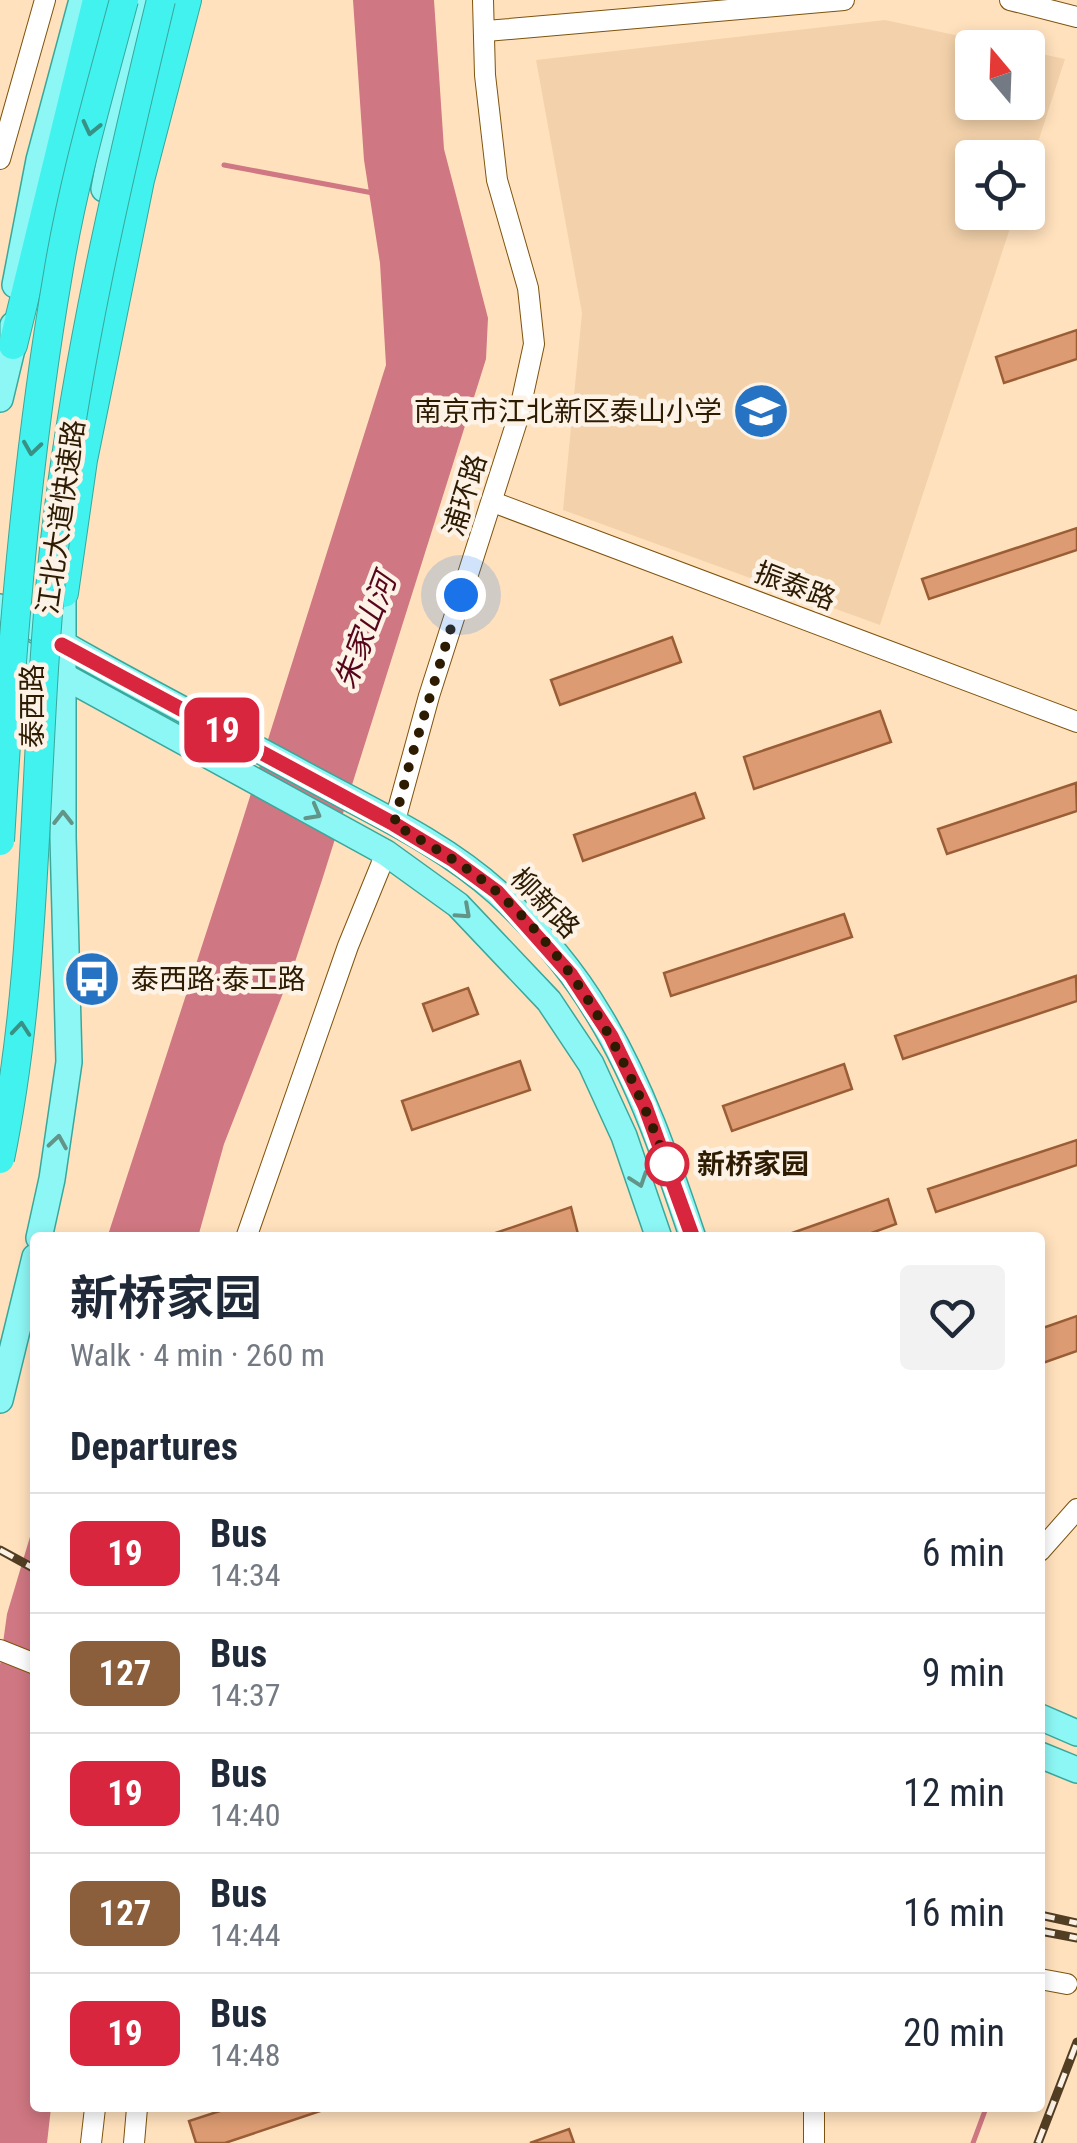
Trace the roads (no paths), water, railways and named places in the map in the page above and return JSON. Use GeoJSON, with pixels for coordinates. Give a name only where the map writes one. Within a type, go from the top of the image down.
{"type":"FeatureCollection","features":[{"type":"Feature","properties":{"kind":"highway"},"geometry":{"type":"LineString","coordinates":[[13,344],[97,0]]}},
{"type":"Feature","properties":{"kind":"highway","name":"江北大道快速路"},"geometry":{"type":"LineString","coordinates":[[0,841],[9,686],[30,462],[58,270],[124,0]]}},
{"type":"Feature","properties":{"kind":"highway","name":"江北大道快速路"},"geometry":{"type":"LineString","coordinates":[[0,1160],[20,1049],[40,694],[54,546],[85,352],[129,133],[161,0]]}},
{"type":"Feature","properties":{"kind":"highway"},"geometry":{"type":"LineString","coordinates":[[64,593],[83,460],[140,180],[188,0]]}},
{"type":"Feature","properties":{"kind":"main road"},"geometry":{"type":"LineString","coordinates":[[0,398],[13,344],[13,294],[39,160],[82,0]]}},
{"type":"Feature","properties":{"kind":"main road","name":"泰西路"},"geometry":{"type":"LineString","coordinates":[[40,1232],[70,1062],[60,514],[66,394],[124,80],[145,0]]}},
{"type":"Feature","properties":{"kind":"main road","name":"柳新路"},"geometry":{"type":"LineString","coordinates":[[0,607],[62,645],[394,824],[497,892],[571,975],[598,1013],[631,1074],[691,1232]]}},
{"type":"Feature","properties":{"kind":"main road"},"geometry":{"type":"LineString","coordinates":[[0,641],[61,678],[386,853],[458,905],[549,1001],[591,1064],[608,1096],[657,1232]]}},
{"type":"Feature","properties":{"kind":"main road"},"geometry":{"type":"LineString","coordinates":[[0,1400],[30,1277]]}},
{"type":"Feature","properties":{"kind":"main road"},"geometry":{"type":"LineString","coordinates":[[1045,1719],[1077,1733]]}},
{"type":"Feature","properties":{"kind":"main road"},"geometry":{"type":"LineString","coordinates":[[1045,1756],[1077,1770]]}},
{"type":"Feature","properties":{"kind":"street"},"geometry":{"type":"LineString","coordinates":[[0,159],[45,0]]}},
{"type":"Feature","properties":{"kind":"street","name":"浦环路"},"geometry":{"type":"LineString","coordinates":[[394,824],[434,678],[529,380],[534,344],[528,288],[497,180],[482,0]]}},
{"type":"Feature","properties":{"kind":"street"},"geometry":{"type":"LineString","coordinates":[[486,31],[844,0]]}},
{"type":"Feature","properties":{"kind":"street"},"geometry":{"type":"LineString","coordinates":[[1010,0],[1077,17]]}},
{"type":"Feature","properties":{"kind":"street","name":"振泰路"},"geometry":{"type":"LineString","coordinates":[[493,502],[1077,722]]}},
{"type":"Feature","properties":{"kind":"street"},"geometry":{"type":"LineString","coordinates":[[248,1232],[348,946],[386,853]]}},
{"type":"Feature","properties":{"kind":"street"},"geometry":{"type":"LineString","coordinates":[[1045,1544],[1077,1509]]}},
{"type":"Feature","properties":{"kind":"street"},"geometry":{"type":"LineString","coordinates":[[0,1650],[30,1662]]}},
{"type":"Feature","properties":{"kind":"street"},"geometry":{"type":"LineString","coordinates":[[1045,1979],[1067,1984]]}},
{"type":"Feature","properties":{"kind":"street"},"geometry":{"type":"LineString","coordinates":[[90,2143],[94,2112]]}},
{"type":"Feature","properties":{"kind":"street"},"geometry":{"type":"LineString","coordinates":[[134,2143],[137,2112]]}},
{"type":"Feature","properties":{"kind":"street"},"geometry":{"type":"LineString","coordinates":[[814,2112],[814,2143]]}},
{"type":"Feature","properties":{"kind":"water","name":"朱家山河"},"geometry":{"type":"Polygon","coordinates":[[[353,0],[434,0],[444,149],[488,318],[486,359],[323,877],[294,965],[224,1144],[199,1232],[109,1232],[386,365],[380,263],[364,160],[353,0]]]}},
{"type":"Feature","properties":{"kind":"water"},"geometry":{"type":"Polygon","coordinates":[[[30,1537],[30,2112],[51,2112],[47,2143],[0,2143],[0,1665],[7,1614],[30,1537]]]}},
{"type":"Feature","properties":{"kind":"waterway"},"geometry":{"type":"LineString","coordinates":[[224,165],[373,193]]}},
{"type":"Feature","properties":{"kind":"waterway"},"geometry":{"type":"LineString","coordinates":[[973,2143],[985,2112]]}},
{"type":"Feature","properties":{"kind":"railway"},"geometry":{"type":"LineString","coordinates":[[0,1550],[30,1566]]}},
{"type":"Feature","properties":{"kind":"railway"},"geometry":{"type":"LineString","coordinates":[[1045,1916],[1077,1923]]}},
{"type":"Feature","properties":{"kind":"railway"},"geometry":{"type":"LineString","coordinates":[[1045,1932],[1077,1938]]}},
{"type":"Feature","properties":{"kind":"railway"},"geometry":{"type":"LineString","coordinates":[[1038,2143],[1077,2042]]}},
{"type":"Feature","properties":{"kind":"place","name":"南京市江北新区泰山小学"},"geometry":{"type":"Point","coordinates":[761,411]}},
{"type":"Feature","properties":{"kind":"place","name":"泰西路·泰工路"},"geometry":{"type":"Point","coordinates":[92,979]}},
{"type":"Feature","properties":{"kind":"place","name":"新桥家园"},"geometry":{"type":"Point","coordinates":[667,1164]}}]}
